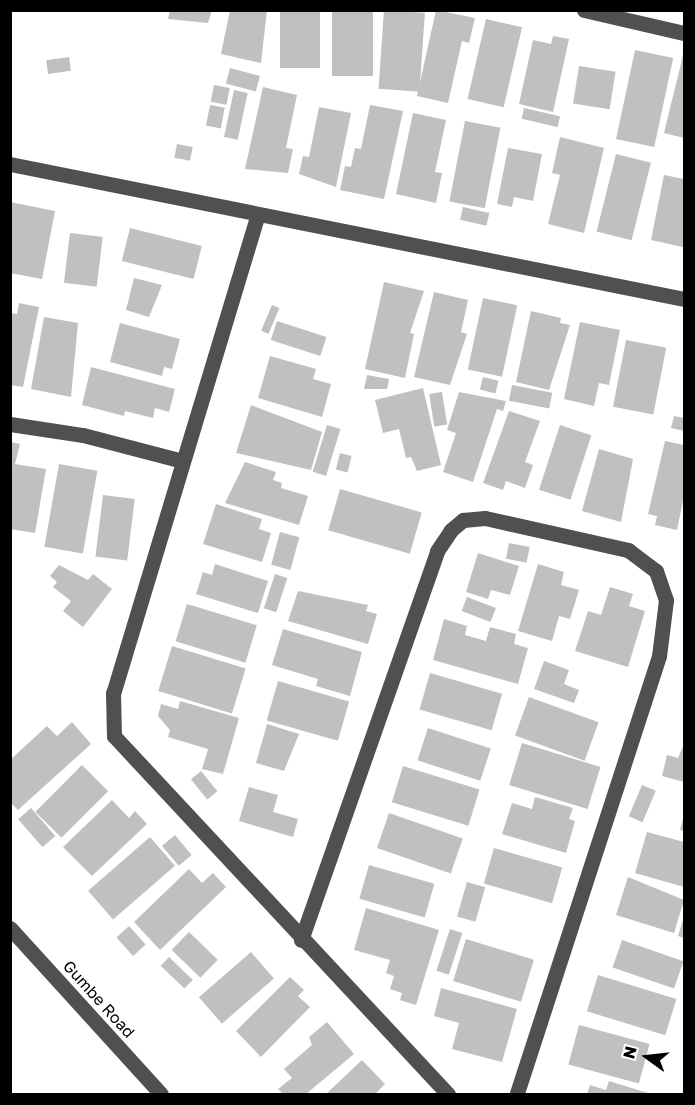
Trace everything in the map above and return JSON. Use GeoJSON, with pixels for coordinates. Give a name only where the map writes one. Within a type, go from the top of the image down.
{"type":"FeatureCollection","features":[{"type":"Feature","properties":{"kind":"street"},"geometry":{"type":"LineString","coordinates":[[584,10],[684,33]]}},
{"type":"Feature","properties":{"kind":"street"},"geometry":{"type":"LineString","coordinates":[[10,164],[256,217],[684,299]]}},
{"type":"Feature","properties":{"kind":"street"},"geometry":{"type":"LineString","coordinates":[[256,217],[113,693],[114,736],[301,940],[448,1095]]}},
{"type":"Feature","properties":{"kind":"street"},"geometry":{"type":"LineString","coordinates":[[10,424],[73,433],[183,461]]}},
{"type":"Feature","properties":{"kind":"street"},"geometry":{"type":"LineString","coordinates":[[301,940],[437,551],[451,530],[463,520],[485,518],[628,550],[656,571],[666,600],[659,656],[518,1095]]}},
{"type":"Feature","properties":{"kind":"street","name":"Gumbe Road"},"geometry":{"type":"LineString","coordinates":[[10,928],[161,1095]]}},
{"type":"Feature","properties":{"kind":"building"},"geometry":{"type":"Polygon","coordinates":[[[170,10],[212,10],[208,23],[168,19],[170,10]]]}},
{"type":"Feature","properties":{"kind":"building"},"geometry":{"type":"Polygon","coordinates":[[[230,10],[267,10],[261,63],[221,54],[230,10]]]}},
{"type":"Feature","properties":{"kind":"building"},"geometry":{"type":"Polygon","coordinates":[[[280,10],[320,10],[320,68],[280,68],[280,10]]]}},
{"type":"Feature","properties":{"kind":"building"},"geometry":{"type":"Polygon","coordinates":[[[332,10],[373,10],[373,76],[332,76],[332,10]]]}},
{"type":"Feature","properties":{"kind":"building"},"geometry":{"type":"Polygon","coordinates":[[[384,10],[425,13],[419,92],[378,89],[384,10]]]}},
{"type":"Feature","properties":{"kind":"building"},"geometry":{"type":"Polygon","coordinates":[[[436,10],[475,18],[469,43],[462,41],[448,103],[417,96],[436,10]]]}},
{"type":"Feature","properties":{"kind":"building"},"geometry":{"type":"Polygon","coordinates":[[[486,19],[522,27],[504,107],[468,99],[486,19]]]}},
{"type":"Feature","properties":{"kind":"building"},"geometry":{"type":"Polygon","coordinates":[[[553,36],[569,39],[553,112],[519,104],[533,40],[551,44],[553,36]]]}},
{"type":"Feature","properties":{"kind":"building"},"geometry":{"type":"Polygon","coordinates":[[[635,50],[673,58],[654,147],[616,139],[635,50]]]}},
{"type":"Feature","properties":{"kind":"building"},"geometry":{"type":"Polygon","coordinates":[[[684,51],[684,138],[664,133],[684,51]]]}},
{"type":"Feature","properties":{"kind":"building"},"geometry":{"type":"Polygon","coordinates":[[[69,57],[71,71],[48,74],[46,60],[69,57]]]}},
{"type":"Feature","properties":{"kind":"building"},"geometry":{"type":"Polygon","coordinates":[[[579,66],[616,72],[610,109],[573,104],[579,66]]]}},
{"type":"Feature","properties":{"kind":"building"},"geometry":{"type":"Polygon","coordinates":[[[230,68],[260,76],[256,91],[226,83],[230,68]]]}},
{"type":"Feature","properties":{"kind":"building"},"geometry":{"type":"Polygon","coordinates":[[[214,85],[230,88],[226,105],[211,102],[214,85]]]}},
{"type":"Feature","properties":{"kind":"building"},"geometry":{"type":"Polygon","coordinates":[[[263,87],[297,95],[286,148],[293,149],[288,173],[245,169],[263,87]]]}},
{"type":"Feature","properties":{"kind":"building"},"geometry":{"type":"Polygon","coordinates":[[[234,90],[248,93],[238,140],[224,137],[234,90]]]}},
{"type":"Feature","properties":{"kind":"building"},"geometry":{"type":"Polygon","coordinates":[[[210,105],[225,108],[221,128],[206,126],[210,105]]]}},
{"type":"Feature","properties":{"kind":"building"},"geometry":{"type":"Polygon","coordinates":[[[370,105],[403,111],[384,199],[340,190],[345,166],[351,167],[355,148],[361,149],[370,105]]]}},
{"type":"Feature","properties":{"kind":"building"},"geometry":{"type":"Polygon","coordinates":[[[319,107],[351,113],[336,187],[299,174],[303,156],[309,157],[319,107]]]}},
{"type":"Feature","properties":{"kind":"building"},"geometry":{"type":"Polygon","coordinates":[[[524,108],[560,116],[558,127],[522,119],[524,108]]]}},
{"type":"Feature","properties":{"kind":"building"},"geometry":{"type":"Polygon","coordinates":[[[413,113],[446,120],[435,172],[442,173],[436,203],[396,194],[413,113]]]}},
{"type":"Feature","properties":{"kind":"building"},"geometry":{"type":"Polygon","coordinates":[[[465,121],[500,128],[485,208],[449,201],[465,121]]]}},
{"type":"Feature","properties":{"kind":"building"},"geometry":{"type":"Polygon","coordinates":[[[560,137],[604,148],[584,233],[548,224],[560,175],[552,173],[560,137]]]}},
{"type":"Feature","properties":{"kind":"building"},"geometry":{"type":"Polygon","coordinates":[[[177,144],[193,147],[190,161],[174,158],[177,144]]]}},
{"type":"Feature","properties":{"kind":"building"},"geometry":{"type":"Polygon","coordinates":[[[508,148],[542,154],[533,201],[514,197],[512,207],[497,204],[508,148]]]}},
{"type":"Feature","properties":{"kind":"building"},"geometry":{"type":"Polygon","coordinates":[[[616,154],[651,163],[632,240],[597,232],[616,154]]]}},
{"type":"Feature","properties":{"kind":"building"},"geometry":{"type":"Polygon","coordinates":[[[664,175],[684,179],[683,247],[651,240],[664,175]]]}},
{"type":"Feature","properties":{"kind":"building"},"geometry":{"type":"Polygon","coordinates":[[[10,202],[55,211],[42,279],[10,273],[10,202]]]}},
{"type":"Feature","properties":{"kind":"building"},"geometry":{"type":"Polygon","coordinates":[[[463,207],[489,213],[486,226],[460,220],[463,207]]]}},
{"type":"Feature","properties":{"kind":"building"},"geometry":{"type":"Polygon","coordinates":[[[130,228],[202,246],[194,279],[122,261],[130,228]]]}},
{"type":"Feature","properties":{"kind":"building"},"geometry":{"type":"Polygon","coordinates":[[[70,233],[103,237],[97,287],[64,283],[70,233]]]}},
{"type":"Feature","properties":{"kind":"building"},"geometry":{"type":"Polygon","coordinates":[[[134,278],[162,285],[149,317],[126,310],[134,278]]]}},
{"type":"Feature","properties":{"kind":"building"},"geometry":{"type":"Polygon","coordinates":[[[384,282],[424,291],[410,333],[414,334],[405,378],[365,369],[384,282]]]}},
{"type":"Feature","properties":{"kind":"building"},"geometry":{"type":"Polygon","coordinates":[[[434,292],[468,300],[461,332],[467,334],[450,385],[414,377],[434,292]]]}},
{"type":"Feature","properties":{"kind":"building"},"geometry":{"type":"Polygon","coordinates":[[[483,298],[517,305],[502,377],[468,369],[483,298]]]}},
{"type":"Feature","properties":{"kind":"building"},"geometry":{"type":"Polygon","coordinates":[[[19,303],[39,307],[23,387],[10,385],[10,313],[17,314],[19,303]]]}},
{"type":"Feature","properties":{"kind":"building"},"geometry":{"type":"Polygon","coordinates":[[[272,305],[279,308],[268,334],[261,331],[272,305]]]}},
{"type":"Feature","properties":{"kind":"building"},"geometry":{"type":"Polygon","coordinates":[[[531,311],[561,318],[560,323],[570,325],[549,390],[516,382],[531,311]]]}},
{"type":"Feature","properties":{"kind":"building"},"geometry":{"type":"Polygon","coordinates":[[[44,317],[78,323],[71,397],[31,389],[44,317]]]}},
{"type":"Feature","properties":{"kind":"building"},"geometry":{"type":"Polygon","coordinates":[[[277,321],[326,337],[320,356],[271,340],[277,321]]]}},
{"type":"Feature","properties":{"kind":"building"},"geometry":{"type":"Polygon","coordinates":[[[580,322],[620,330],[609,385],[599,383],[594,406],[564,399],[580,322]]]}},
{"type":"Feature","properties":{"kind":"building"},"geometry":{"type":"Polygon","coordinates":[[[120,323],[180,339],[172,369],[164,367],[162,376],[110,362],[120,323]]]}},
{"type":"Feature","properties":{"kind":"building"},"geometry":{"type":"Polygon","coordinates":[[[626,340],[666,348],[653,415],[613,407],[626,340]]]}},
{"type":"Feature","properties":{"kind":"building"},"geometry":{"type":"Polygon","coordinates":[[[270,356],[316,369],[313,379],[331,384],[322,417],[258,398],[270,356]]]}},
{"type":"Feature","properties":{"kind":"building"},"geometry":{"type":"Polygon","coordinates":[[[91,367],[175,389],[169,412],[155,408],[153,418],[125,411],[124,416],[82,405],[91,367]]]}},
{"type":"Feature","properties":{"kind":"building"},"geometry":{"type":"Polygon","coordinates":[[[367,375],[389,379],[387,389],[364,389],[367,375]]]}},
{"type":"Feature","properties":{"kind":"building"},"geometry":{"type":"Polygon","coordinates":[[[483,377],[499,381],[495,393],[480,390],[483,377]]]}},
{"type":"Feature","properties":{"kind":"building"},"geometry":{"type":"Polygon","coordinates":[[[512,385],[552,393],[549,409],[509,401],[512,385]]]}},
{"type":"Feature","properties":{"kind":"building"},"geometry":{"type":"Polygon","coordinates":[[[423,388],[441,465],[417,471],[411,457],[406,458],[399,429],[383,433],[375,400],[423,388]]]}},
{"type":"Feature","properties":{"kind":"building"},"geometry":{"type":"Polygon","coordinates":[[[442,392],[447,425],[434,427],[429,394],[442,392]]]}},
{"type":"Feature","properties":{"kind":"building"},"geometry":{"type":"Polygon","coordinates":[[[459,392],[506,401],[503,411],[497,409],[473,482],[443,472],[456,433],[447,430],[459,392]]]}},
{"type":"Feature","properties":{"kind":"building"},"geometry":{"type":"Polygon","coordinates":[[[251,405],[322,432],[311,470],[236,453],[251,405]]]}},
{"type":"Feature","properties":{"kind":"building"},"geometry":{"type":"Polygon","coordinates":[[[509,411],[540,421],[525,462],[533,465],[525,488],[506,481],[503,490],[483,483],[509,411]]]}},
{"type":"Feature","properties":{"kind":"building"},"geometry":{"type":"Polygon","coordinates":[[[674,416],[684,418],[684,431],[671,428],[674,416]]]}},
{"type":"Feature","properties":{"kind":"building"},"geometry":{"type":"Polygon","coordinates":[[[327,425],[340,429],[326,476],[313,472],[327,425]]]}},
{"type":"Feature","properties":{"kind":"building"},"geometry":{"type":"Polygon","coordinates":[[[560,425],[591,435],[570,500],[539,490],[560,425]]]}},
{"type":"Feature","properties":{"kind":"building"},"geometry":{"type":"Polygon","coordinates":[[[665,441],[684,445],[684,496],[677,530],[655,525],[657,516],[648,514],[665,441]]]}},
{"type":"Feature","properties":{"kind":"building"},"geometry":{"type":"Polygon","coordinates":[[[10,442],[20,444],[15,464],[46,469],[35,533],[10,529],[10,442]]]}},
{"type":"Feature","properties":{"kind":"building"},"geometry":{"type":"Polygon","coordinates":[[[599,449],[633,459],[621,522],[582,511],[599,449]]]}},
{"type":"Feature","properties":{"kind":"building"},"geometry":{"type":"Polygon","coordinates":[[[340,453],[352,456],[348,472],[336,469],[340,453]]]}},
{"type":"Feature","properties":{"kind":"building"},"geometry":{"type":"Polygon","coordinates":[[[245,462],[276,472],[273,480],[282,483],[281,488],[308,496],[299,525],[225,503],[245,462]]]}},
{"type":"Feature","properties":{"kind":"building"},"geometry":{"type":"Polygon","coordinates":[[[59,464],[97,471],[83,553],[44,547],[59,464]]]}},
{"type":"Feature","properties":{"kind":"building"},"geometry":{"type":"Polygon","coordinates":[[[340,489],[422,512],[410,554],[328,530],[340,489]]]}},
{"type":"Feature","properties":{"kind":"building"},"geometry":{"type":"Polygon","coordinates":[[[103,495],[135,499],[127,560],[95,557],[103,495]]]}},
{"type":"Feature","properties":{"kind":"building"},"geometry":{"type":"Polygon","coordinates":[[[216,504],[262,519],[259,529],[271,533],[262,562],[203,544],[216,504]]]}},
{"type":"Feature","properties":{"kind":"building"},"geometry":{"type":"Polygon","coordinates":[[[280,532],[299,537],[291,570],[271,565],[280,532]]]}},
{"type":"Feature","properties":{"kind":"building"},"geometry":{"type":"Polygon","coordinates":[[[509,543],[530,547],[527,563],[506,559],[509,543]]]}},
{"type":"Feature","properties":{"kind":"building"},"geometry":{"type":"Polygon","coordinates":[[[478,553],[519,566],[510,595],[491,590],[488,599],[466,592],[478,553]]]}},
{"type":"Feature","properties":{"kind":"building"},"geometry":{"type":"Polygon","coordinates":[[[215,564],[268,581],[258,613],[196,594],[203,572],[212,575],[215,564]]]}},
{"type":"Feature","properties":{"kind":"building"},"geometry":{"type":"Polygon","coordinates":[[[538,564],[564,572],[561,585],[579,590],[570,619],[559,616],[552,641],[518,631],[538,564]]]}},
{"type":"Feature","properties":{"kind":"building"},"geometry":{"type":"Polygon","coordinates":[[[59,565],[88,580],[93,574],[112,589],[83,627],[63,611],[71,601],[53,587],[57,582],[50,576],[59,565]]]}},
{"type":"Feature","properties":{"kind":"building"},"geometry":{"type":"Polygon","coordinates":[[[275,574],[287,578],[276,612],[264,608],[275,574]]]}},
{"type":"Feature","properties":{"kind":"building"},"geometry":{"type":"Polygon","coordinates":[[[610,587],[633,594],[629,606],[645,611],[628,667],[575,651],[588,611],[601,615],[610,587]]]}},
{"type":"Feature","properties":{"kind":"building"},"geometry":{"type":"Polygon","coordinates":[[[298,591],[368,605],[366,611],[377,614],[368,644],[288,621],[298,591]]]}},
{"type":"Feature","properties":{"kind":"building"},"geometry":{"type":"Polygon","coordinates":[[[467,597],[496,608],[491,622],[462,611],[467,597]]]}},
{"type":"Feature","properties":{"kind":"building"},"geometry":{"type":"Polygon","coordinates":[[[187,604],[257,625],[245,663],[176,641],[187,604]]]}},
{"type":"Feature","properties":{"kind":"building"},"geometry":{"type":"Polygon","coordinates":[[[444,619],[467,626],[465,635],[486,641],[490,627],[516,634],[514,644],[528,648],[518,684],[433,660],[444,619]]]}},
{"type":"Feature","properties":{"kind":"building"},"geometry":{"type":"Polygon","coordinates":[[[283,629],[362,652],[350,696],[316,686],[318,679],[272,665],[283,629]]]}},
{"type":"Feature","properties":{"kind":"building"},"geometry":{"type":"Polygon","coordinates":[[[172,646],[246,669],[232,713],[158,691],[172,646]]]}},
{"type":"Feature","properties":{"kind":"building"},"geometry":{"type":"Polygon","coordinates":[[[544,661],[569,670],[564,684],[579,690],[574,703],[534,689],[544,661]]]}},
{"type":"Feature","properties":{"kind":"building"},"geometry":{"type":"Polygon","coordinates":[[[430,673],[502,694],[492,730],[420,710],[430,673]]]}},
{"type":"Feature","properties":{"kind":"building"},"geometry":{"type":"Polygon","coordinates":[[[278,681],[349,701],[338,741],[267,720],[278,681]]]}},
{"type":"Feature","properties":{"kind":"building"},"geometry":{"type":"Polygon","coordinates":[[[529,697],[599,722],[585,761],[515,736],[529,697]]]}},
{"type":"Feature","properties":{"kind":"building"},"geometry":{"type":"Polygon","coordinates":[[[180,701],[239,718],[223,774],[202,769],[208,749],[168,737],[170,730],[158,716],[161,704],[178,709],[180,701]]]}},
{"type":"Feature","properties":{"kind":"building"},"geometry":{"type":"Polygon","coordinates":[[[72,722],[91,744],[18,810],[10,802],[10,760],[47,726],[57,736],[72,722]]]}},
{"type":"Feature","properties":{"kind":"building"},"geometry":{"type":"Polygon","coordinates":[[[267,724],[299,734],[284,771],[256,763],[267,724]]]}},
{"type":"Feature","properties":{"kind":"building"},"geometry":{"type":"Polygon","coordinates":[[[428,728],[491,748],[480,781],[417,760],[428,728]]]}},
{"type":"Feature","properties":{"kind":"building"},"geometry":{"type":"Polygon","coordinates":[[[522,743],[600,767],[588,809],[509,785],[522,743]]]}},
{"type":"Feature","properties":{"kind":"building"},"geometry":{"type":"Polygon","coordinates":[[[684,744],[684,782],[662,776],[667,755],[678,758],[684,744]]]}},
{"type":"Feature","properties":{"kind":"building"},"geometry":{"type":"Polygon","coordinates":[[[82,765],[108,791],[61,838],[35,812],[82,765]]]}},
{"type":"Feature","properties":{"kind":"building"},"geometry":{"type":"Polygon","coordinates":[[[403,766],[480,789],[468,826],[392,802],[403,766]]]}},
{"type":"Feature","properties":{"kind":"building"},"geometry":{"type":"Polygon","coordinates":[[[201,771],[217,791],[207,799],[191,779],[201,771]]]}},
{"type":"Feature","properties":{"kind":"building"},"geometry":{"type":"Polygon","coordinates":[[[642,785],[656,791],[643,822],[629,816],[642,785]]]}},
{"type":"Feature","properties":{"kind":"building"},"geometry":{"type":"Polygon","coordinates":[[[249,787],[278,795],[273,812],[298,819],[293,837],[239,821],[249,787]]]}},
{"type":"Feature","properties":{"kind":"building"},"geometry":{"type":"Polygon","coordinates":[[[535,797],[573,808],[569,819],[575,821],[566,853],[502,834],[512,803],[532,809],[535,797]]]}},
{"type":"Feature","properties":{"kind":"building"},"geometry":{"type":"Polygon","coordinates":[[[112,800],[129,818],[135,811],[147,824],[92,876],[63,847],[112,800]]]}},
{"type":"Feature","properties":{"kind":"building"},"geometry":{"type":"Polygon","coordinates":[[[31,808],[55,836],[42,847],[18,819],[31,808]]]}},
{"type":"Feature","properties":{"kind":"building"},"geometry":{"type":"Polygon","coordinates":[[[389,813],[463,838],[451,873],[377,848],[389,813]]]}},
{"type":"Feature","properties":{"kind":"building"},"geometry":{"type":"Polygon","coordinates":[[[684,815],[684,831],[680,830],[684,815]]]}},
{"type":"Feature","properties":{"kind":"building"},"geometry":{"type":"Polygon","coordinates":[[[647,832],[684,842],[684,887],[635,873],[647,832]]]}},
{"type":"Feature","properties":{"kind":"building"},"geometry":{"type":"Polygon","coordinates":[[[175,835],[192,855],[179,866],[162,846],[175,835]]]}},
{"type":"Feature","properties":{"kind":"building"},"geometry":{"type":"Polygon","coordinates":[[[150,837],[175,866],[113,919],[88,891],[150,837]]]}},
{"type":"Feature","properties":{"kind":"building"},"geometry":{"type":"Polygon","coordinates":[[[494,848],[562,868],[552,903],[484,884],[494,848]]]}},
{"type":"Feature","properties":{"kind":"building"},"geometry":{"type":"Polygon","coordinates":[[[369,865],[434,884],[425,917],[359,899],[369,865]]]}},
{"type":"Feature","properties":{"kind":"building"},"geometry":{"type":"Polygon","coordinates":[[[189,869],[202,883],[213,873],[226,887],[160,950],[134,922],[189,869]]]}},
{"type":"Feature","properties":{"kind":"building"},"geometry":{"type":"Polygon","coordinates":[[[628,877],[684,900],[674,933],[616,915],[628,877]]]}},
{"type":"Feature","properties":{"kind":"building"},"geometry":{"type":"Polygon","coordinates":[[[467,882],[485,887],[475,922],[457,917],[467,882]]]}},
{"type":"Feature","properties":{"kind":"building"},"geometry":{"type":"Polygon","coordinates":[[[366,908],[439,930],[416,1005],[400,1000],[402,993],[390,989],[394,976],[386,973],[390,960],[354,950],[366,908]]]}},
{"type":"Feature","properties":{"kind":"building"},"geometry":{"type":"Polygon","coordinates":[[[684,917],[684,938],[678,936],[684,917]]]}},
{"type":"Feature","properties":{"kind":"building"},"geometry":{"type":"Polygon","coordinates":[[[129,926],[146,945],[133,956],[116,937],[129,926]]]}},
{"type":"Feature","properties":{"kind":"building"},"geometry":{"type":"Polygon","coordinates":[[[450,929],[462,933],[449,975],[436,971],[450,929]]]}},
{"type":"Feature","properties":{"kind":"building"},"geometry":{"type":"Polygon","coordinates":[[[189,932],[218,960],[200,978],[172,950],[189,932]]]}},
{"type":"Feature","properties":{"kind":"building"},"geometry":{"type":"Polygon","coordinates":[[[466,939],[534,960],[521,1002],[453,981],[466,939]]]}},
{"type":"Feature","properties":{"kind":"building"},"geometry":{"type":"Polygon","coordinates":[[[622,940],[683,961],[674,989],[613,967],[622,940]]]}},
{"type":"Feature","properties":{"kind":"building"},"geometry":{"type":"Polygon","coordinates":[[[251,952],[274,978],[222,1024],[199,997],[251,952]]]}},
{"type":"Feature","properties":{"kind":"building"},"geometry":{"type":"Polygon","coordinates":[[[169,957],[193,980],[184,989],[161,966],[169,957]]]}},
{"type":"Feature","properties":{"kind":"building"},"geometry":{"type":"Polygon","coordinates":[[[598,975],[676,999],[665,1035],[587,1011],[598,975]]]}},
{"type":"Feature","properties":{"kind":"building"},"geometry":{"type":"Polygon","coordinates":[[[290,977],[304,990],[298,996],[310,1007],[261,1057],[236,1031],[290,977]]]}},
{"type":"Feature","properties":{"kind":"building"},"geometry":{"type":"Polygon","coordinates":[[[441,988],[517,1009],[502,1062],[452,1049],[459,1023],[434,1016],[441,988]]]}},
{"type":"Feature","properties":{"kind":"building"},"geometry":{"type":"Polygon","coordinates":[[[327,1022],[354,1054],[306,1094],[283,1094],[278,1089],[292,1078],[284,1069],[312,1045],[309,1037],[327,1022]]]}},
{"type":"Feature","properties":{"kind":"building"},"geometry":{"type":"Polygon","coordinates":[[[579,1025],[650,1044],[639,1083],[568,1065],[579,1025]]]}},
{"type":"Feature","properties":{"kind":"building"},"geometry":{"type":"Polygon","coordinates":[[[362,1060],[385,1084],[375,1094],[326,1094],[362,1060]]]}},
{"type":"Feature","properties":{"kind":"building"},"geometry":{"type":"Polygon","coordinates":[[[609,1081],[651,1094],[587,1094],[590,1085],[606,1090],[609,1081]]]}}]}
